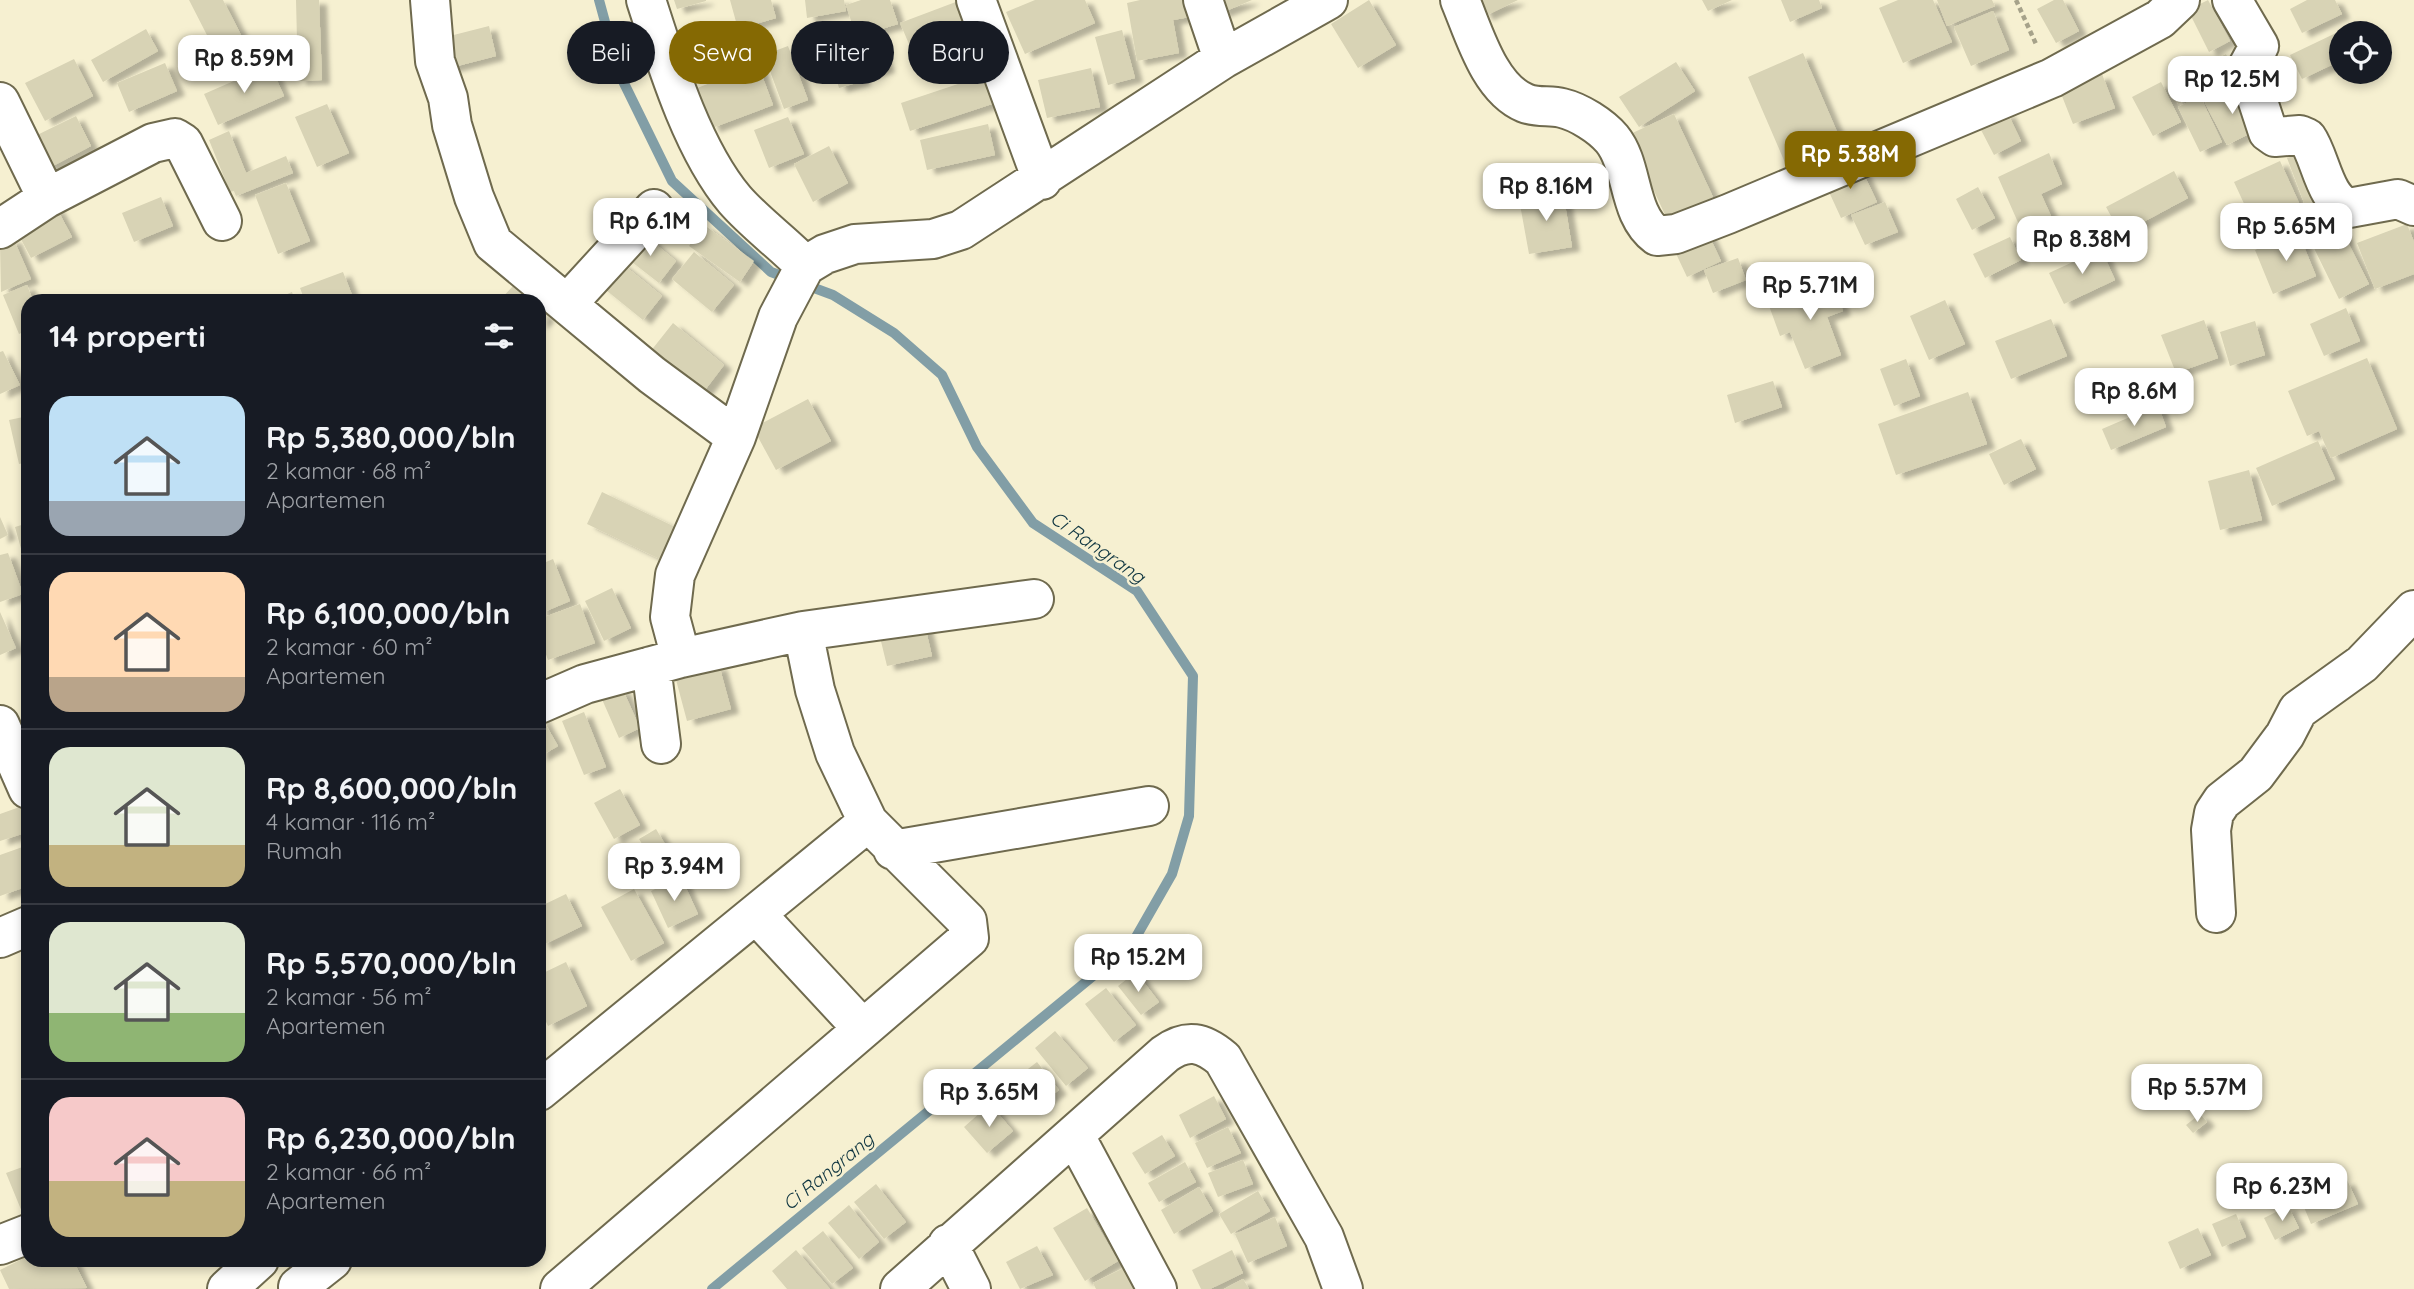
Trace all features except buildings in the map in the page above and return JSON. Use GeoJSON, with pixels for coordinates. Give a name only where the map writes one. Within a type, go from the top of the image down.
{"type":"FeatureCollection","features":[{"type":"Feature","properties":{"kind":"street"},"geometry":{"type":"LineString","coordinates":[[430,0],[429,18],[435,61],[448,97],[460,155],[484,225],[493,243],[652,375],[736,437]]}},
{"type":"Feature","properties":{"kind":"street"},"geometry":{"type":"LineString","coordinates":[[646,0],[682,104],[721,178],[736,200],[800,273]]}},
{"type":"Feature","properties":{"kind":"street"},"geometry":{"type":"LineString","coordinates":[[975,0],[1042,180]]}},
{"type":"Feature","properties":{"kind":"street"},"geometry":{"type":"LineString","coordinates":[[1202,0],[1223,59]]}},
{"type":"Feature","properties":{"kind":"street"},"geometry":{"type":"LineString","coordinates":[[661,744],[675,575],[736,437],[778,317],[800,273],[825,254],[855,244],[933,239],[961,230],[1042,180],[1223,59],[1328,0]]}},
{"type":"Feature","properties":{"kind":"street"},"geometry":{"type":"LineString","coordinates":[[1460,0],[1488,67],[1523,103],[1574,113],[1602,129],[1614,142],[1636,202],[1649,230],[1657,236],[1676,234],[1728,214],[2052,78],[2160,19],[2180,0]]}},
{"type":"Feature","properties":{"kind":"street"},"geometry":{"type":"LineString","coordinates":[[2232,0],[2259,46],[2248,70],[2268,132],[2275,136],[2300,135],[2307,138],[2335,199],[2344,206],[2350,208],[2398,199],[2414,206]]}},
{"type":"Feature","properties":{"kind":"street"},"geometry":{"type":"LineString","coordinates":[[0,102],[47,198]]}},
{"type":"Feature","properties":{"kind":"street"},"geometry":{"type":"LineString","coordinates":[[0,229],[47,198],[153,143],[175,138],[183,143],[222,221]]}},
{"type":"Feature","properties":{"kind":"street"},"geometry":{"type":"LineString","coordinates":[[568,304],[654,209]]}},
{"type":"Feature","properties":{"kind":"street"},"geometry":{"type":"LineString","coordinates":[[546,701],[585,684],[666,662],[803,631],[1034,598]]}},
{"type":"Feature","properties":{"kind":"street"},"geometry":{"type":"LineString","coordinates":[[2216,913],[2211,830],[2214,813],[2222,801],[2256,774],[2285,735],[2298,710],[2362,664],[2414,610]]}},
{"type":"Feature","properties":{"kind":"street"},"geometry":{"type":"LineString","coordinates":[[560,1289],[971,934],[967,921],[880,836],[835,753],[815,690],[803,631]]}},
{"type":"Feature","properties":{"kind":"street"},"geometry":{"type":"LineString","coordinates":[[0,725],[21,773]]}},
{"type":"Feature","properties":{"kind":"street"},"geometry":{"type":"LineString","coordinates":[[546,1085],[756,914],[880,836],[1149,806]]}},
{"type":"Feature","properties":{"kind":"street"},"geometry":{"type":"LineString","coordinates":[[756,914],[862,1028]]}},
{"type":"Feature","properties":{"kind":"street"},"geometry":{"type":"LineString","coordinates":[[0,938],[21,929]]}},
{"type":"Feature","properties":{"kind":"street"},"geometry":{"type":"LineString","coordinates":[[900,1289],[1173,1048],[1187,1043],[1206,1046],[1223,1059],[1230,1070],[1324,1237],[1337,1266],[1343,1289]]}},
{"type":"Feature","properties":{"kind":"street"},"geometry":{"type":"LineString","coordinates":[[1075,1136],[1157,1289]]}},
{"type":"Feature","properties":{"kind":"street"},"geometry":{"type":"LineString","coordinates":[[0,1245],[21,1237]]}},
{"type":"Feature","properties":{"kind":"street"},"geometry":{"type":"LineString","coordinates":[[948,1244],[971,1289]]}},
{"type":"Feature","properties":{"kind":"street"},"geometry":{"type":"LineString","coordinates":[[227,1289],[251,1267]]}},
{"type":"Feature","properties":{"kind":"street"},"geometry":{"type":"LineString","coordinates":[[278,1267],[299,1288],[324,1267]]}},
{"type":"Feature","properties":{"kind":"path"},"geometry":{"type":"LineString","coordinates":[[2016,0],[2052,78]]}},
{"type":"Feature","properties":{"kind":"waterway","name":"Ci Rangrang"},"geometry":{"type":"LineString","coordinates":[[599,0],[619,73],[672,181],[771,272],[833,295],[894,333],[942,375],[977,447],[1033,523],[1137,591],[1193,676],[1189,816],[1172,874],[1132,944],[712,1289]]}}]}
